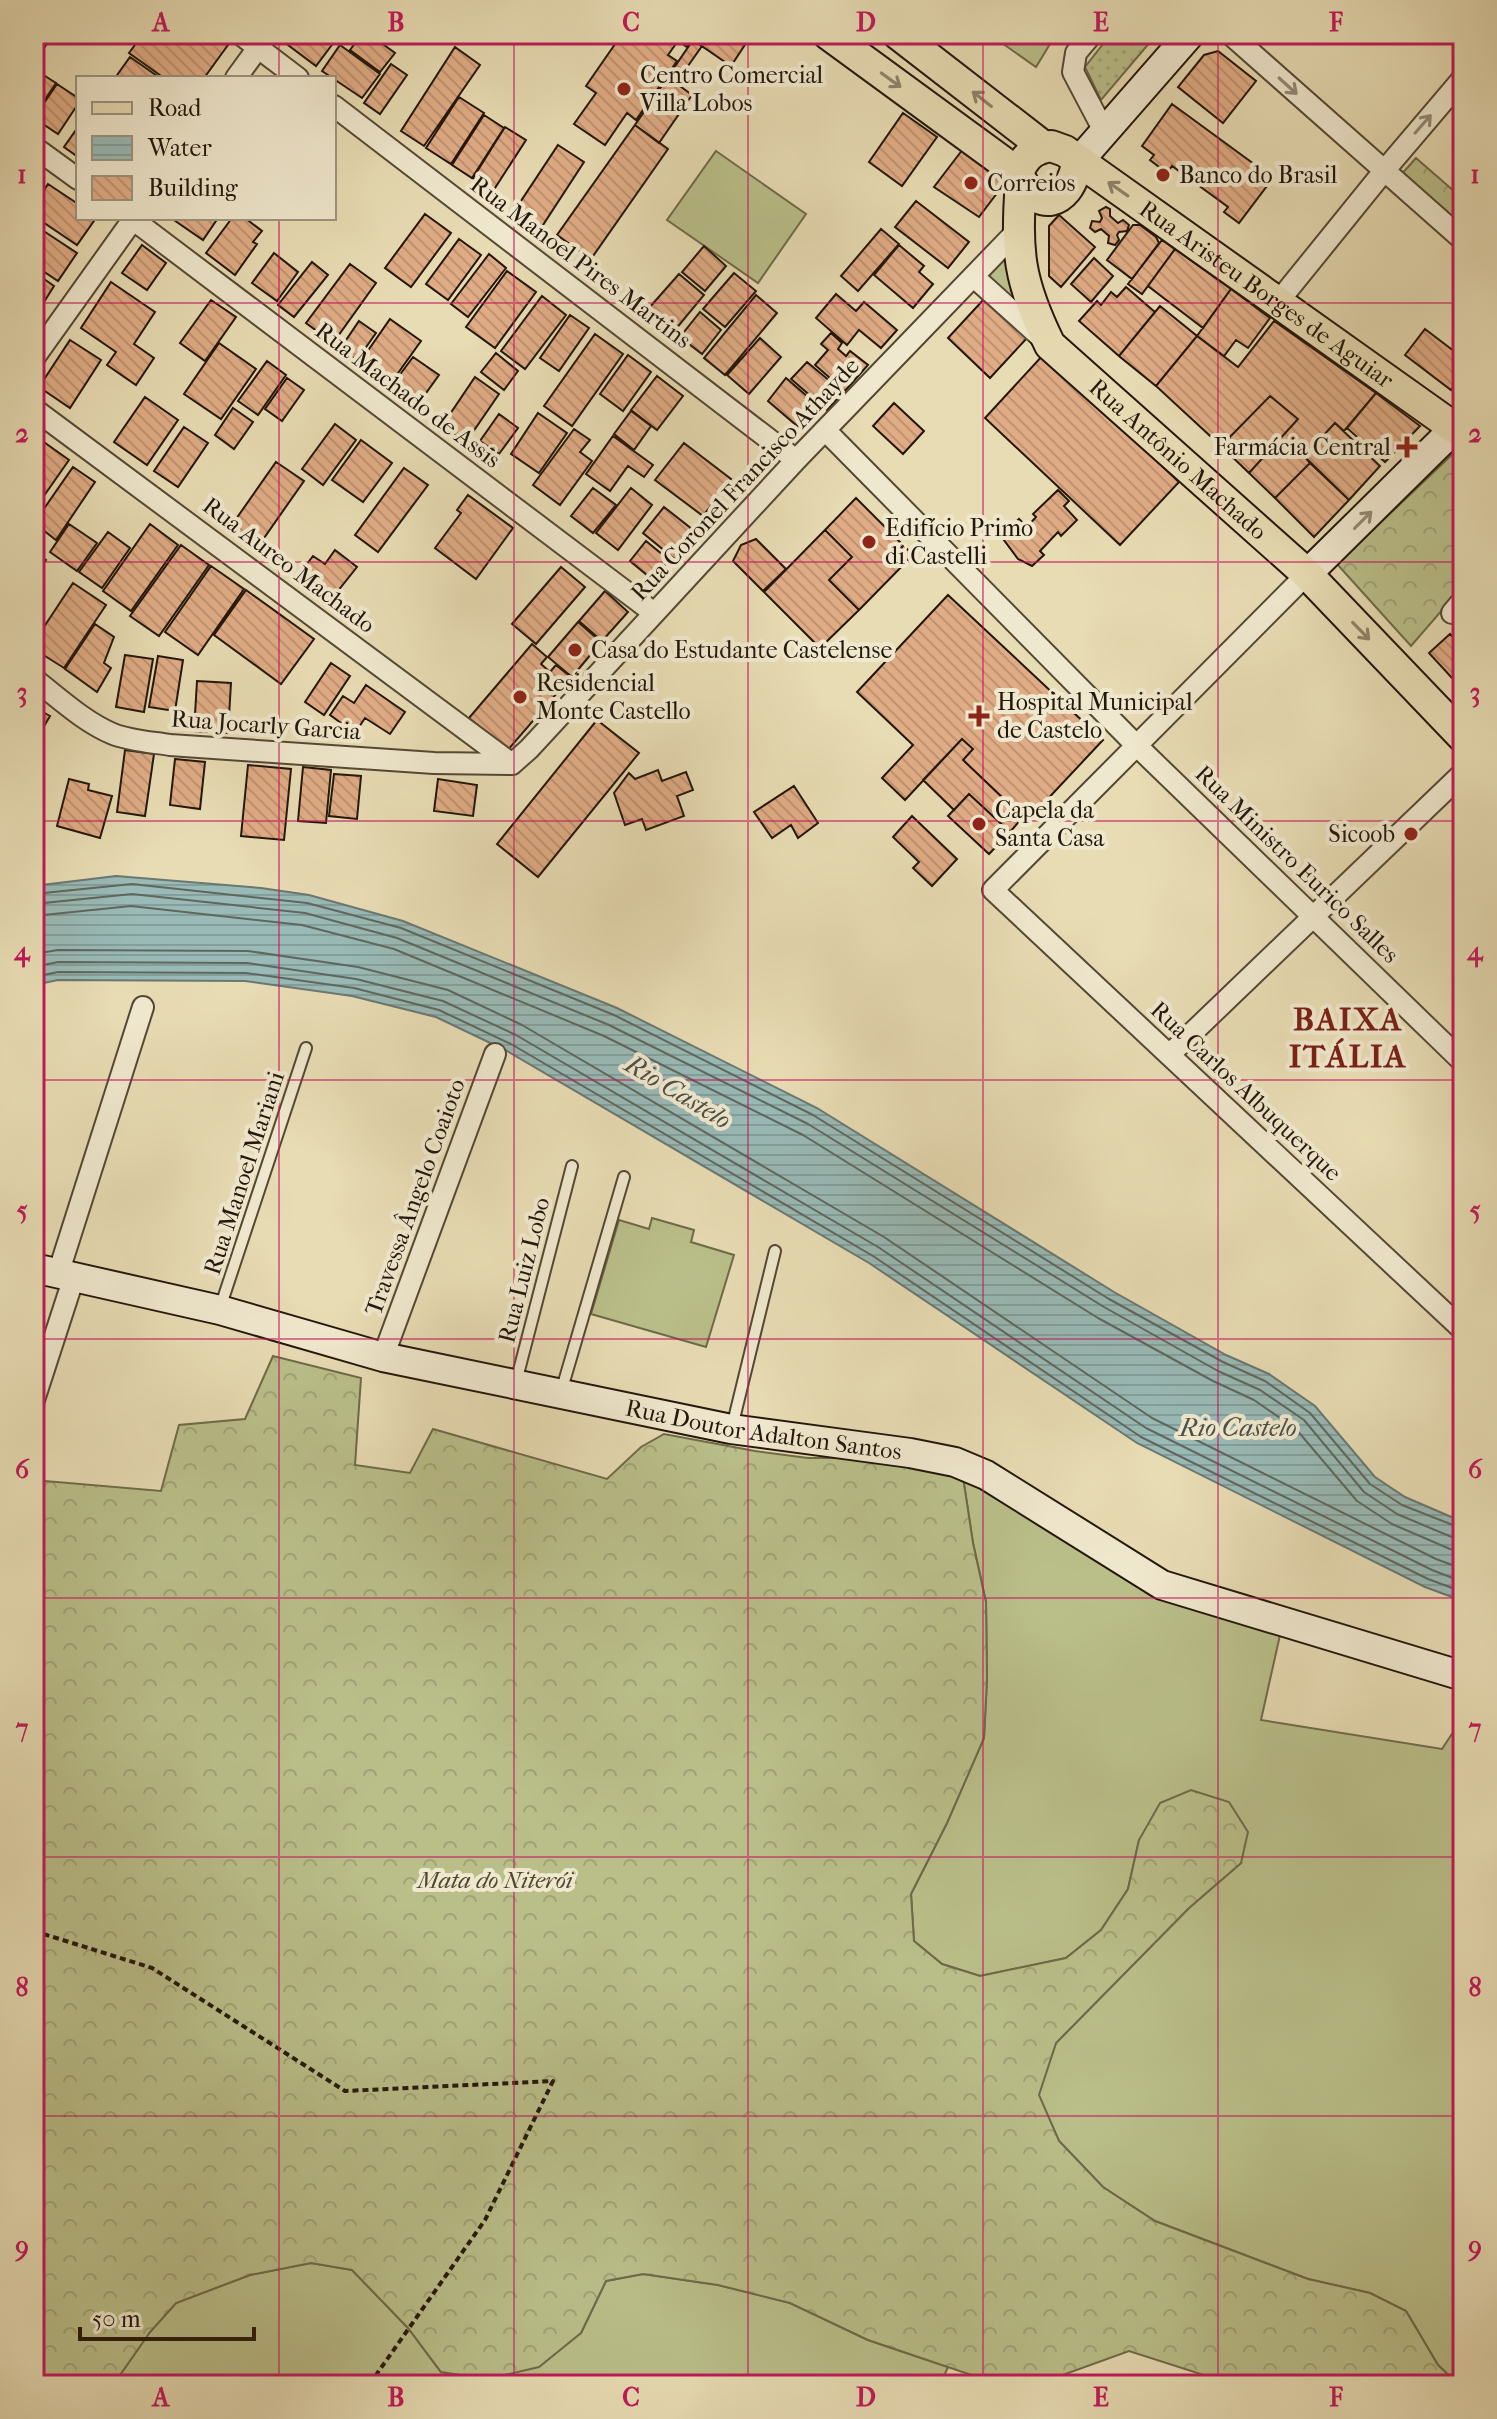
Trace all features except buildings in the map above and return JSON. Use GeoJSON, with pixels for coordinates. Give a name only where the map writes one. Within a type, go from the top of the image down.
{"type":"FeatureCollection","features":[{"type":"Feature","properties":{"kind":"main road"},"geometry":{"type":"LineString","coordinates":[[898,34],[1044,147]]}},
{"type":"Feature","properties":{"kind":"main road"},"geometry":{"type":"LineString","coordinates":[[837,37],[1020,177],[1024,188],[1038,199],[1055,199],[1069,188],[1079,161],[1190,34]]}},
{"type":"Feature","properties":{"kind":"main road"},"geometry":{"type":"LineString","coordinates":[[1020,177],[1029,154],[1044,147],[1060,148],[1079,161]]}},
{"type":"Feature","properties":{"kind":"main road","name":"Rua Aristeu Borges de Aguiar"},"geometry":{"type":"LineString","coordinates":[[1079,161],[1460,428]]}},
{"type":"Feature","properties":{"kind":"main road","name":"Rua Antônio Machado"},"geometry":{"type":"LineString","coordinates":[[1020,177],[1017,231],[1020,265],[1028,296],[1050,345],[1307,574],[1463,737]]}},
{"type":"Feature","properties":{"kind":"main road"},"geometry":{"type":"LineString","coordinates":[[1307,574],[1460,428]]}},
{"type":"Feature","properties":{"kind":"main road","name":"Rua Doutor Adalton Santos"},"geometry":{"type":"LineString","coordinates":[[55,1273],[220,1310],[383,1357],[731,1429],[955,1462],[986,1475],[1162,1585],[1463,1676]]}},
{"type":"Feature","properties":{"kind":"street"},"geometry":{"type":"LineString","coordinates":[[240,34],[263,41],[296,76]]}},
{"type":"Feature","properties":{"kind":"street"},"geometry":{"type":"LineString","coordinates":[[1092,34],[1076,53],[1073,72],[1104,131]]}},
{"type":"Feature","properties":{"kind":"street"},"geometry":{"type":"LineString","coordinates":[[1230,34],[1463,240]]}},
{"type":"Feature","properties":{"kind":"street"},"geometry":{"type":"LineString","coordinates":[[237,76],[263,41]]}},
{"type":"Feature","properties":{"kind":"street"},"geometry":{"type":"LineString","coordinates":[[1278,302],[1463,78]]}},
{"type":"Feature","properties":{"kind":"street","name":"Rua Manoel Pires Martins"},"geometry":{"type":"LineString","coordinates":[[336,108],[796,460]]}},
{"type":"Feature","properties":{"kind":"street"},"geometry":{"type":"LineString","coordinates":[[34,147],[76,178]]}},
{"type":"Feature","properties":{"kind":"street"},"geometry":{"type":"LineString","coordinates":[[34,358],[132,220]]}},
{"type":"Feature","properties":{"kind":"street","name":"Rua Machado de Assis"},"geometry":{"type":"LineString","coordinates":[[134,220],[654,613]]}},
{"type":"Feature","properties":{"kind":"street","name":"Rua Coronel Francisco Athayde"},"geometry":{"type":"LineString","coordinates":[[512,764],[796,460],[1017,231]]}},
{"type":"Feature","properties":{"kind":"street","name":"Rua Antônio Machado"},"geometry":{"type":"LineString","coordinates":[[974,277],[1050,345]]}},
{"type":"Feature","properties":{"kind":"street","name":"Rua Aureo Machado"},"geometry":{"type":"LineString","coordinates":[[34,409],[512,764]]}},
{"type":"Feature","properties":{"kind":"street","name":"Rua Ministro Eurico Salles"},"geometry":{"type":"LineString","coordinates":[[825,430],[1136,745],[1463,1062]]}},
{"type":"Feature","properties":{"kind":"street"},"geometry":{"type":"LineString","coordinates":[[1136,745],[1307,574]]}},
{"type":"Feature","properties":{"kind":"street","name":"Rua Jocarly Garcia"},"geometry":{"type":"LineString","coordinates":[[34,679],[91,723],[131,739],[170,745],[434,763],[512,764]]}},
{"type":"Feature","properties":{"kind":"street","name":"Rua Carlos Albuquerque"},"geometry":{"type":"LineString","coordinates":[[1136,745],[993,890],[1463,1330]]}},
{"type":"Feature","properties":{"kind":"street"},"geometry":{"type":"LineString","coordinates":[[1169,1055],[1463,773]]}},
{"type":"Feature","properties":{"kind":"street"},"geometry":{"type":"LineString","coordinates":[[34,1400],[55,1273],[143,1007]]}},
{"type":"Feature","properties":{"kind":"street","name":"Travessa Ângelo Coaioto"},"geometry":{"type":"LineString","coordinates":[[383,1357],[495,1054]]}},
{"type":"Feature","properties":{"kind":"lane","name":"Rua Manoel Mariani"},"geometry":{"type":"LineString","coordinates":[[220,1310],[306,1048]]}},
{"type":"Feature","properties":{"kind":"lane","name":"Rua Luiz Lobo"},"geometry":{"type":"LineString","coordinates":[[516,1384],[572,1166]]}},
{"type":"Feature","properties":{"kind":"lane"},"geometry":{"type":"LineString","coordinates":[[561,1394],[624,1177]]}},
{"type":"Feature","properties":{"kind":"lane"},"geometry":{"type":"LineString","coordinates":[[731,1429],[775,1251]]}},
{"type":"Feature","properties":{"kind":"path"},"geometry":{"type":"LineString","coordinates":[[34,1931],[152,1968],[345,2091],[553,2081],[485,2220],[369,2385]]}},
{"type":"Feature","properties":{"kind":"green space"},"geometry":{"type":"Polygon","coordinates":[[[989,34],[1036,34],[1050,44],[1036,67],[989,34]]]}},
{"type":"Feature","properties":{"kind":"green space"},"geometry":{"type":"Polygon","coordinates":[[[1111,34],[1157,34],[1101,100],[1085,67],[1111,34]]]}},
{"type":"Feature","properties":{"kind":"green space"},"geometry":{"type":"Polygon","coordinates":[[[716,151],[806,214],[758,283],[667,220],[716,151]]]}},
{"type":"Feature","properties":{"kind":"green space"},"geometry":{"type":"Polygon","coordinates":[[[1416,158],[1463,199],[1463,253],[1391,186],[1416,158]]]}},
{"type":"Feature","properties":{"kind":"green space"},"geometry":{"type":"Polygon","coordinates":[[[1006,256],[1021,307],[988,276],[1006,256]]]}},
{"type":"Feature","properties":{"kind":"green space"},"geometry":{"type":"Polygon","coordinates":[[[1458,449],[1463,453],[1463,586],[1411,646],[1337,564],[1458,449]]]}},
{"type":"Feature","properties":{"kind":"green space"},"geometry":{"type":"Polygon","coordinates":[[[652,1218],[694,1230],[691,1242],[734,1255],[706,1347],[591,1314],[619,1220],[649,1229],[652,1218]]]}},
{"type":"Feature","properties":{"kind":"green space","name":"Mata do Niterói"},"geometry":{"type":"Polygon","coordinates":[[[273,1356],[361,1378],[355,1465],[410,1473],[433,1429],[607,1479],[641,1447],[664,1434],[808,1458],[875,1458],[963,1477],[986,1602],[984,1738],[947,1823],[911,1894],[914,1941],[942,1964],[980,1976],[1066,1958],[1101,1930],[1128,1889],[1139,1840],[1160,1803],[1191,1790],[1229,1802],[1248,1832],[1241,1863],[1189,1908],[1056,2043],[1039,2095],[1059,2141],[1103,2187],[1155,2221],[1308,2279],[1370,2293],[1406,2311],[1438,2365],[1459,2385],[1235,2385],[1129,2351],[1035,2385],[1001,2385],[868,2340],[790,2303],[718,2285],[643,2274],[606,2281],[581,2333],[539,2367],[487,2379],[441,2372],[408,2328],[352,2270],[311,2263],[250,2275],[176,2303],[150,2332],[113,2385],[34,2385],[34,1480],[161,1491],[179,1425],[245,1419],[273,1356]]]}},
{"type":"Feature","properties":{"kind":"green space"},"geometry":{"type":"Polygon","coordinates":[[[963,1477],[1280,1635],[1261,1720],[1442,1749],[1463,1717],[1463,2385],[1459,2385],[1438,2365],[1406,2311],[1370,2293],[1308,2279],[1155,2221],[1103,2187],[1059,2141],[1038,2095],[1056,2043],[1189,1908],[1241,1863],[1139,1840],[1128,1889],[1101,1930],[1066,1958],[980,1976],[942,1964],[914,1941],[911,1894],[947,1823],[984,1738],[986,1602],[963,1477]]]}},
{"type":"Feature","properties":{"kind":"green space"},"geometry":{"type":"Polygon","coordinates":[[[311,2263],[352,2270],[408,2328],[441,2372],[487,2379],[581,2333],[606,2281],[643,2274],[718,2285],[790,2303],[868,2340],[948,2367],[940,2385],[113,2385],[150,2332],[176,2303],[250,2275],[311,2263]]]}},
{"type":"Feature","properties":{"kind":"water","name":"Rio Castelo"},"geometry":{"type":"Polygon","coordinates":[[[116,876],[309,895],[403,921],[617,1008],[817,1108],[1114,1292],[1226,1355],[1269,1374],[1315,1406],[1375,1477],[1405,1497],[1463,1522],[1463,1601],[1425,1587],[1137,1443],[869,1263],[507,1051],[436,1017],[352,996],[245,981],[58,980],[34,985],[34,886],[116,876]]]}},
{"type":"Feature","properties":{"kind":"place","name":"Centro Comercial Villa Lobos"},"geometry":{"type":"Point","coordinates":[624,89]}},
{"type":"Feature","properties":{"kind":"place","name":"Banco do Brasil"},"geometry":{"type":"Point","coordinates":[1163,175]}},
{"type":"Feature","properties":{"kind":"place","name":"Correios"},"geometry":{"type":"Point","coordinates":[971,183]}},
{"type":"Feature","properties":{"kind":"place","name":"Farmácia Central"},"geometry":{"type":"Point","coordinates":[1407,447]}},
{"type":"Feature","properties":{"kind":"place","name":"Edifício Primo di Castelli"},"geometry":{"type":"Point","coordinates":[869,542]}},
{"type":"Feature","properties":{"kind":"place","name":"Casa do Estudante Castelense"},"geometry":{"type":"Point","coordinates":[575,650]}},
{"type":"Feature","properties":{"kind":"place","name":"Residencial Monte Castello"},"geometry":{"type":"Point","coordinates":[520,697]}},
{"type":"Feature","properties":{"kind":"place","name":"Hospital Municipal de Castelo"},"geometry":{"type":"Point","coordinates":[979,716]}},
{"type":"Feature","properties":{"kind":"place","name":"Capela da Santa Casa"},"geometry":{"type":"Point","coordinates":[979,824]}},
{"type":"Feature","properties":{"kind":"place","name":"Sicoob"},"geometry":{"type":"Point","coordinates":[1411,834]}},
{"type":"Feature","properties":{"kind":"district","name":"BAIXA ITÁLIA"},"geometry":{"type":"Point","coordinates":[1348,1038]}}]}
